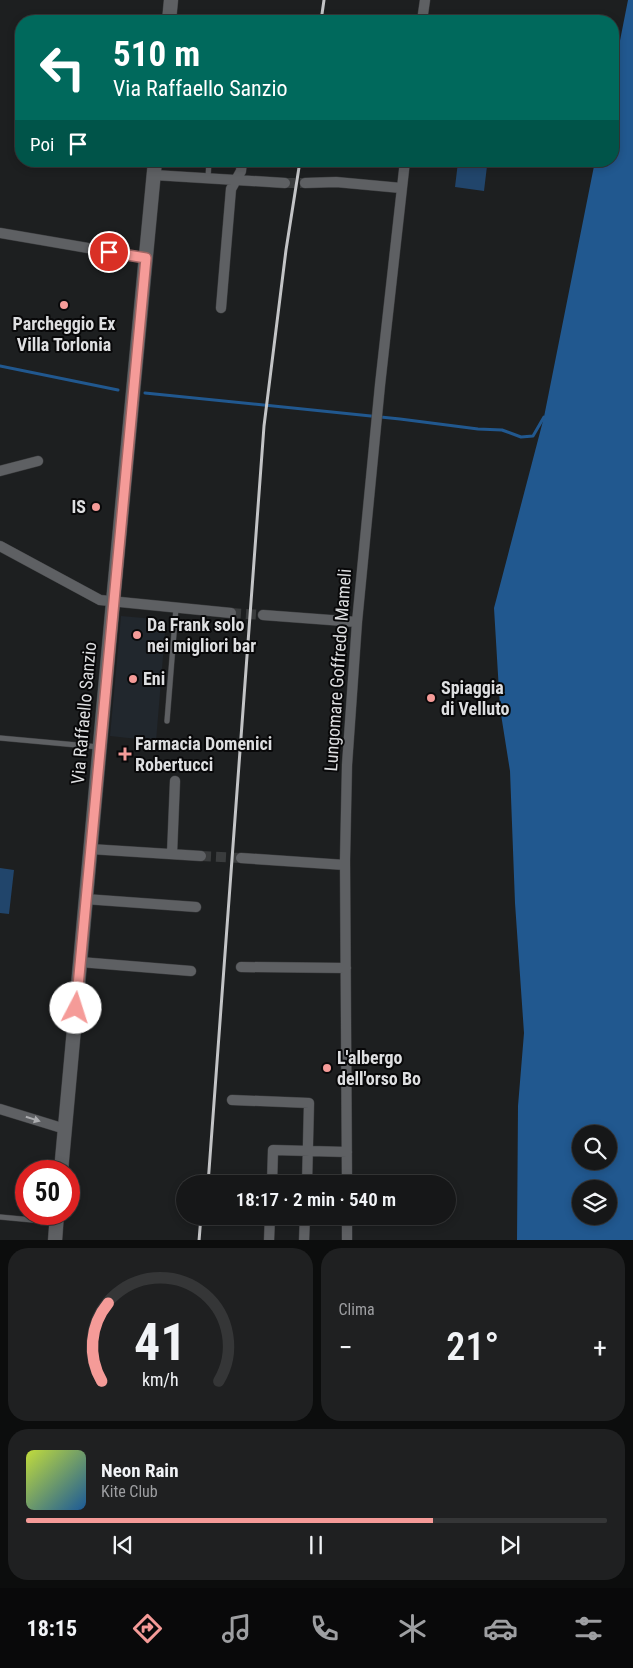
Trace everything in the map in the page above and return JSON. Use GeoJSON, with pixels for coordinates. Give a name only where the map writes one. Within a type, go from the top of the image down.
{"type":"FeatureCollection","features":[{"type":"Feature","properties":{"kind":"main road"},"geometry":{"type":"LineString","coordinates":[[170,15],[171,0]]}},
{"type":"Feature","properties":{"kind":"main road","name":"Via Raffaello Sanzio"},"geometry":{"type":"LineString","coordinates":[[62,1160],[154,168]]}},
{"type":"Feature","properties":{"kind":"main road"},"geometry":{"type":"LineString","coordinates":[[55,1240],[56,1225]]}},
{"type":"Feature","properties":{"kind":"street"},"geometry":{"type":"LineString","coordinates":[[423,15],[425,0]]}},
{"type":"Feature","properties":{"kind":"street"},"geometry":{"type":"LineString","coordinates":[[221,308],[231,189],[241,167]]}},
{"type":"Feature","properties":{"kind":"street","name":"Lungomare Goffredo Mameli"},"geometry":{"type":"LineString","coordinates":[[347,1175],[345,864],[347,766],[357,622],[374,437],[403,167]]}},
{"type":"Feature","properties":{"kind":"street"},"geometry":{"type":"LineString","coordinates":[[154,168],[208,178],[285,183]]}},
{"type":"Feature","properties":{"kind":"street"},"geometry":{"type":"LineString","coordinates":[[306,182],[336,182],[401,188]]}},
{"type":"Feature","properties":{"kind":"street"},"geometry":{"type":"LineString","coordinates":[[0,233],[53,246],[146,258]]}},
{"type":"Feature","properties":{"kind":"street"},"geometry":{"type":"LineString","coordinates":[[0,471],[38,461]]}},
{"type":"Feature","properties":{"kind":"street"},"geometry":{"type":"LineString","coordinates":[[0,546],[100,600],[231,613]]}},
{"type":"Feature","properties":{"kind":"street"},"geometry":{"type":"LineString","coordinates":[[263,615],[357,622]]}},
{"type":"Feature","properties":{"kind":"street"},"geometry":{"type":"LineString","coordinates":[[172,854],[176,781]]}},
{"type":"Feature","properties":{"kind":"street"},"geometry":{"type":"LineString","coordinates":[[90,849],[201,856]]}},
{"type":"Feature","properties":{"kind":"street"},"geometry":{"type":"LineString","coordinates":[[241,858],[345,864]]}},
{"type":"Feature","properties":{"kind":"street"},"geometry":{"type":"LineString","coordinates":[[85,899],[196,907]]}},
{"type":"Feature","properties":{"kind":"street"},"geometry":{"type":"LineString","coordinates":[[80,962],[191,971]]}},
{"type":"Feature","properties":{"kind":"street"},"geometry":{"type":"LineString","coordinates":[[241,967],[346,968]]}},
{"type":"Feature","properties":{"kind":"street"},"geometry":{"type":"LineString","coordinates":[[232,1100],[308,1103],[307,1175]]}},
{"type":"Feature","properties":{"kind":"street"},"geometry":{"type":"LineString","coordinates":[[0,1109],[66,1129]]}},
{"type":"Feature","properties":{"kind":"street"},"geometry":{"type":"LineString","coordinates":[[272,1175],[273,1150],[347,1152]]}},
{"type":"Feature","properties":{"kind":"street"},"geometry":{"type":"LineString","coordinates":[[269,1240],[270,1225]]}},
{"type":"Feature","properties":{"kind":"street"},"geometry":{"type":"LineString","coordinates":[[304,1240],[305,1225]]}},
{"type":"Feature","properties":{"kind":"street"},"geometry":{"type":"LineString","coordinates":[[347,1225],[347,1240]]}},
{"type":"Feature","properties":{"kind":"lane"},"geometry":{"type":"LineString","coordinates":[[208,178],[209,167]]}},
{"type":"Feature","properties":{"kind":"lane"},"geometry":{"type":"LineString","coordinates":[[167,721],[176,608]]}},
{"type":"Feature","properties":{"kind":"lane"},"geometry":{"type":"LineString","coordinates":[[0,738],[100,747]]}},
{"type":"Feature","properties":{"kind":"lane"},"geometry":{"type":"LineString","coordinates":[[0,1217],[15,1217]]}},
{"type":"Feature","properties":{"kind":"shaded area"},"geometry":{"type":"Polygon","coordinates":[[[628,0],[633,0],[633,1240],[517,1240],[518,1106],[524,1033],[515,903],[510,771],[500,708],[494,608],[544,417],[594,167],[619,167],[619,46],[628,0]]]}},
{"type":"Feature","properties":{"kind":"shaded area"},"geometry":{"type":"Polygon","coordinates":[[[457,167],[487,167],[484,191],[455,187],[457,167]]]}},
{"type":"Feature","properties":{"kind":"shaded area"},"geometry":{"type":"Polygon","coordinates":[[[121,616],[166,620],[156,741],[110,736],[121,616]]]}},
{"type":"Feature","properties":{"kind":"shaded area"},"geometry":{"type":"Polygon","coordinates":[[[0,868],[14,870],[9,914],[0,913],[0,868]]]}},
{"type":"Feature","properties":{"kind":"waterway"},"geometry":{"type":"LineString","coordinates":[[0,366],[118,390]]}},
{"type":"Feature","properties":{"kind":"waterway"},"geometry":{"type":"LineString","coordinates":[[145,393],[502,430],[521,437],[533,436],[544,417]]}},
{"type":"Feature","properties":{"kind":"tunnel"},"geometry":{"type":"LineString","coordinates":[[285,183],[305,183]]}},
{"type":"Feature","properties":{"kind":"tunnel"},"geometry":{"type":"LineString","coordinates":[[231,613],[263,615]]}},
{"type":"Feature","properties":{"kind":"tunnel"},"geometry":{"type":"LineString","coordinates":[[201,856],[241,858]]}},
{"type":"Feature","properties":{"kind":"railway"},"geometry":{"type":"LineString","coordinates":[[322,15],[324,0]]}},
{"type":"Feature","properties":{"kind":"railway"},"geometry":{"type":"LineString","coordinates":[[209,1175],[264,426],[286,250],[299,167]]}},
{"type":"Feature","properties":{"kind":"railway"},"geometry":{"type":"LineString","coordinates":[[199,1240],[200,1225]]}},
{"type":"Feature","properties":{"kind":"place","name":"Parcheggio Ex Villa Torlonia"},"geometry":{"type":"Point","coordinates":[64,305]}},
{"type":"Feature","properties":{"kind":"place","name":"IS"},"geometry":{"type":"Point","coordinates":[96,507]}},
{"type":"Feature","properties":{"kind":"place","name":"Da Frank solo nei migliori bar"},"geometry":{"type":"Point","coordinates":[137,635]}},
{"type":"Feature","properties":{"kind":"place","name":"Eni"},"geometry":{"type":"Point","coordinates":[133,679]}},
{"type":"Feature","properties":{"kind":"place","name":"Spiaggia di Velluto"},"geometry":{"type":"Point","coordinates":[431,698]}},
{"type":"Feature","properties":{"kind":"place","name":"Farmacia Domenici Robertucci"},"geometry":{"type":"Point","coordinates":[125,754]}},
{"type":"Feature","properties":{"kind":"place","name":"L'albergo dell'orso Bo"},"geometry":{"type":"Point","coordinates":[327,1068]}},
{"type":"Feature","properties":{"kind":"route"},"geometry":{"type":"LineString","coordinates":[[76,1008],[146,258],[109,252]]}}]}
